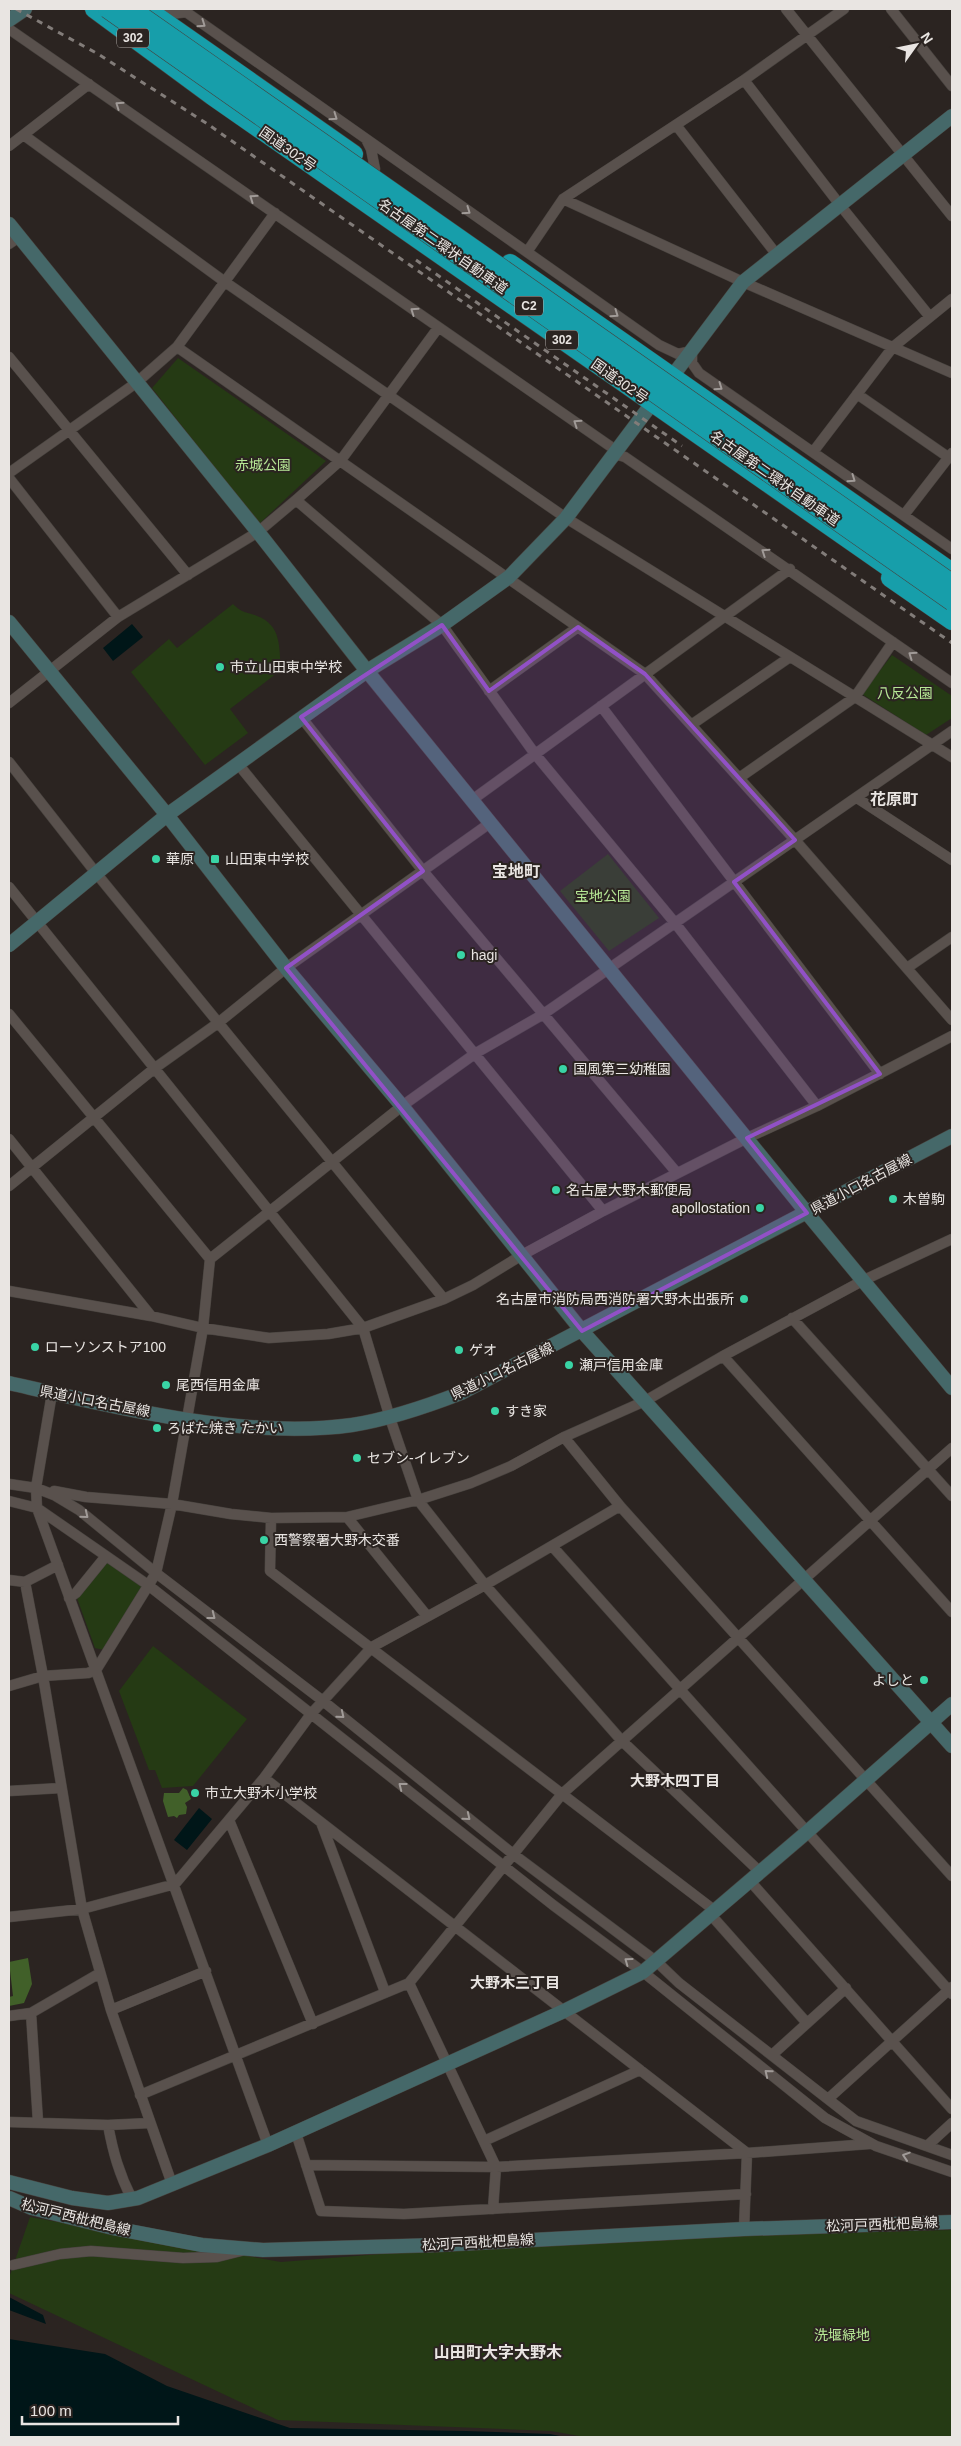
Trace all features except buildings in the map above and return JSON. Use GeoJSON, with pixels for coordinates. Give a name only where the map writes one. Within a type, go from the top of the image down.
{"type":"FeatureCollection","features":[{"type":"Feature","properties":{"kind":"highway"},"geometry":{"type":"LineString","coordinates":[[86,9],[222,109],[452,270],[497,295]]}},
{"type":"Feature","properties":{"kind":"highway","name":"国道302号"},"geometry":{"type":"LineString","coordinates":[[94,9],[172,68],[952,612]]}},
{"type":"Feature","properties":{"kind":"highway","name":"名古屋第二環状自動車道"},"geometry":{"type":"LineString","coordinates":[[106,9],[952,602]]}},
{"type":"Feature","properties":{"kind":"highway","name":"名古屋第二環状自動車道"},"geometry":{"type":"LineString","coordinates":[[132,9],[952,583]]}},
{"type":"Feature","properties":{"kind":"highway","name":"302"},"geometry":{"type":"LineString","coordinates":[[152,12],[952,572]]}},
{"type":"Feature","properties":{"kind":"highway"},"geometry":{"type":"LineString","coordinates":[[763,480],[811,523],[952,621]]}},
{"type":"Feature","properties":{"kind":"street"},"geometry":{"type":"LineString","coordinates":[[9,20],[25,9]]}},
{"type":"Feature","properties":{"kind":"street"},"geometry":{"type":"LineString","coordinates":[[786,9],[952,216]]}},
{"type":"Feature","properties":{"kind":"street"},"geometry":{"type":"LineString","coordinates":[[526,252],[563,199],[744,80],[844,9]]}},
{"type":"Feature","properties":{"kind":"street"},"geometry":{"type":"LineString","coordinates":[[891,9],[952,86]]}},
{"type":"Feature","properties":{"kind":"street"},"geometry":{"type":"LineString","coordinates":[[152,12],[186,10],[314,103],[672,353],[685,354],[692,351]]}},
{"type":"Feature","properties":{"kind":"street"},"geometry":{"type":"LineString","coordinates":[[9,28],[438,328],[614,455],[625,457],[790,569],[952,683]]}},
{"type":"Feature","properties":{"kind":"street"},"geometry":{"type":"LineString","coordinates":[[744,80],[840,205],[930,317]]}},
{"type":"Feature","properties":{"kind":"street"},"geometry":{"type":"LineString","coordinates":[[9,146],[25,136],[89,84]]}},
{"type":"Feature","properties":{"kind":"street"},"geometry":{"type":"LineString","coordinates":[[283,103],[314,103]]}},
{"type":"Feature","properties":{"kind":"street"},"geometry":{"type":"LineString","coordinates":[[9,945],[167,815],[367,671],[442,625],[509,577],[566,518],[743,282],[952,116]]}},
{"type":"Feature","properties":{"kind":"street"},"geometry":{"type":"LineString","coordinates":[[676,125],[777,255]]}},
{"type":"Feature","properties":{"kind":"street"},"geometry":{"type":"LineString","coordinates":[[25,136],[225,282],[566,518],[952,757]]}},
{"type":"Feature","properties":{"kind":"street"},"geometry":{"type":"LineString","coordinates":[[365,138],[370,145],[375,169]]}},
{"type":"Feature","properties":{"kind":"street"},"geometry":{"type":"LineString","coordinates":[[563,199],[743,282],[952,373]]}},
{"type":"Feature","properties":{"kind":"street"},"geometry":{"type":"LineString","coordinates":[[9,473],[71,431],[136,383],[177,347],[275,213]]}},
{"type":"Feature","properties":{"kind":"street"},"geometry":{"type":"LineString","coordinates":[[9,224],[14,240],[136,383],[258,532],[490,823],[952,1388]]}},
{"type":"Feature","properties":{"kind":"street"},"geometry":{"type":"LineString","coordinates":[[591,298],[600,326]]}},
{"type":"Feature","properties":{"kind":"street"},"geometry":{"type":"LineString","coordinates":[[813,452],[893,347],[952,299]]}},
{"type":"Feature","properties":{"kind":"street"},"geometry":{"type":"LineString","coordinates":[[9,703],[118,617],[258,532],[296,500],[341,460],[438,328]]}},
{"type":"Feature","properties":{"kind":"street"},"geometry":{"type":"LineString","coordinates":[[177,347],[509,577],[645,674],[795,840],[952,1020]]}},
{"type":"Feature","properties":{"kind":"street"},"geometry":{"type":"LineString","coordinates":[[692,351],[692,363],[699,373],[952,549]]}},
{"type":"Feature","properties":{"kind":"street"},"geometry":{"type":"LineString","coordinates":[[9,358],[188,575]]}},
{"type":"Feature","properties":{"kind":"street"},"geometry":{"type":"LineString","coordinates":[[856,394],[950,455],[904,515]]}},
{"type":"Feature","properties":{"kind":"street"},"geometry":{"type":"LineString","coordinates":[[722,410],[749,408]]}},
{"type":"Feature","properties":{"kind":"street"},"geometry":{"type":"LineString","coordinates":[[9,478],[118,617]]}},
{"type":"Feature","properties":{"kind":"street"},"geometry":{"type":"LineString","coordinates":[[296,500],[442,625],[535,754],[674,923],[817,1106]]}},
{"type":"Feature","properties":{"kind":"street"},"geometry":{"type":"LineString","coordinates":[[922,528],[930,538],[935,560]]}},
{"type":"Feature","properties":{"kind":"street"},"geometry":{"type":"LineString","coordinates":[[472,800],[790,569]]}},
{"type":"Feature","properties":{"kind":"street"},"geometry":{"type":"LineString","coordinates":[[9,622],[167,815],[286,968],[402,1106],[582,1331],[952,1746]]}},
{"type":"Feature","properties":{"kind":"street"},"geometry":{"type":"LineString","coordinates":[[489,691],[578,627]]}},
{"type":"Feature","properties":{"kind":"street"},"geometry":{"type":"LineString","coordinates":[[739,778],[855,697],[893,642]]}},
{"type":"Feature","properties":{"kind":"street"},"geometry":{"type":"LineString","coordinates":[[692,725],[790,657]]}},
{"type":"Feature","properties":{"kind":"street"},"geometry":{"type":"LineString","coordinates":[[601,706],[880,1074]]}},
{"type":"Feature","properties":{"kind":"street"},"geometry":{"type":"LineString","coordinates":[[301,717],[423,871],[676,1173]]}},
{"type":"Feature","properties":{"kind":"street"},"geometry":{"type":"LineString","coordinates":[[210,1259],[402,1106],[476,1054],[542,1014],[952,731]]}},
{"type":"Feature","properties":{"kind":"street"},"geometry":{"type":"LineString","coordinates":[[9,762],[96,873],[444,1299]]}},
{"type":"Feature","properties":{"kind":"street"},"geometry":{"type":"LineString","coordinates":[[238,764],[603,1211]]}},
{"type":"Feature","properties":{"kind":"street"},"geometry":{"type":"LineString","coordinates":[[857,798],[952,860]]}},
{"type":"Feature","properties":{"kind":"street"},"geometry":{"type":"LineString","coordinates":[[9,1186],[155,1068],[218,1023],[286,968],[490,823]]}},
{"type":"Feature","properties":{"kind":"street"},"geometry":{"type":"LineString","coordinates":[[9,887],[363,1328],[390,1418],[418,1500],[485,1585],[621,1740],[754,1876],[846,1988],[952,2108]]}},
{"type":"Feature","properties":{"kind":"street"},"geometry":{"type":"LineString","coordinates":[[907,968],[952,937]]}},
{"type":"Feature","properties":{"kind":"street"},"geometry":{"type":"LineString","coordinates":[[9,1014],[210,1259],[203,1328],[172,1504],[156,1572],[96,1670],[88,1673],[43,1676],[9,1686]]}},
{"type":"Feature","properties":{"kind":"street"},"geometry":{"type":"LineString","coordinates":[[9,1290],[151,1316],[203,1328],[269,1338],[328,1334],[363,1328],[444,1299],[473,1285],[522,1255],[676,1173],[817,1106],[952,1036]]}},
{"type":"Feature","properties":{"kind":"street","name":"県道小口名古屋線"},"geometry":{"type":"LineString","coordinates":[[9,1383],[187,1419],[251,1427],[300,1430],[353,1425],[390,1418],[461,1393],[952,1136]]}},
{"type":"Feature","properties":{"kind":"street"},"geometry":{"type":"LineString","coordinates":[[9,1139],[151,1316]]}},
{"type":"Feature","properties":{"kind":"street"},"geometry":{"type":"LineString","coordinates":[[9,1484],[86,1497],[172,1504],[231,1514],[271,1518],[347,1517],[418,1500],[471,1483],[512,1466],[564,1437],[645,1401],[723,1356],[864,1280],[952,1239]]}},
{"type":"Feature","properties":{"kind":"street"},"geometry":{"type":"LineString","coordinates":[[792,1318],[952,1496]]}},
{"type":"Feature","properties":{"kind":"street"},"geometry":{"type":"LineString","coordinates":[[723,1356],[952,1612]]}},
{"type":"Feature","properties":{"kind":"street"},"geometry":{"type":"LineString","coordinates":[[52,1393],[36,1488],[37,1508],[175,1884],[268,2145]]}},
{"type":"Feature","properties":{"kind":"street"},"geometry":{"type":"LineString","coordinates":[[564,1437],[620,1506],[867,1779],[952,1876]]}},
{"type":"Feature","properties":{"kind":"street"},"geometry":{"type":"LineString","coordinates":[[140,2095],[409,1984],[562,1794],[802,1579],[952,1448]]}},
{"type":"Feature","properties":{"kind":"street"},"geometry":{"type":"LineString","coordinates":[[36,1488],[54,1495],[78,1510],[323,1701],[513,1854],[657,1962],[679,1983],[856,2121],[952,2155]]}},
{"type":"Feature","properties":{"kind":"street"},"geometry":{"type":"LineString","coordinates":[[9,1501],[37,1508],[148,1585],[504,1866],[643,1972],[825,2118],[871,2144],[952,2172]]}},
{"type":"Feature","properties":{"kind":"street"},"geometry":{"type":"LineString","coordinates":[[9,1917],[82,1909],[175,1884],[264,1778],[312,1714],[372,1647],[485,1585],[620,1506]]}},
{"type":"Feature","properties":{"kind":"street"},"geometry":{"type":"LineString","coordinates":[[347,1517],[427,1616]]}},
{"type":"Feature","properties":{"kind":"street"},"geometry":{"type":"LineString","coordinates":[[271,1518],[270,1571],[372,1647],[713,1913],[806,2022]]}},
{"type":"Feature","properties":{"kind":"street"},"geometry":{"type":"LineString","coordinates":[[552,1546],[951,1991],[892,2040],[828,2099]]}},
{"type":"Feature","properties":{"kind":"street"},"geometry":{"type":"LineString","coordinates":[[69,1598],[76,1593],[106,1556]]}},
{"type":"Feature","properties":{"kind":"street"},"geometry":{"type":"LineString","coordinates":[[9,1580],[25,1582],[58,1565]]}},
{"type":"Feature","properties":{"kind":"street"},"geometry":{"type":"LineString","coordinates":[[25,1582],[43,1676],[82,1909],[111,2010],[172,2184]]}},
{"type":"Feature","properties":{"kind":"street"},"geometry":{"type":"LineString","coordinates":[[9,2182],[72,2198],[108,2203],[132,2199],[296,2133],[564,2011],[643,1972],[807,1832],[952,1704]]}},
{"type":"Feature","properties":{"kind":"street"},"geometry":{"type":"LineString","coordinates":[[264,1778],[746,2153]]}},
{"type":"Feature","properties":{"kind":"street"},"geometry":{"type":"LineString","coordinates":[[9,1791],[61,1788]]}},
{"type":"Feature","properties":{"kind":"street"},"geometry":{"type":"LineString","coordinates":[[229,1820],[312,2024]]}},
{"type":"Feature","properties":{"kind":"street"},"geometry":{"type":"LineString","coordinates":[[322,1824],[386,1992]]}},
{"type":"Feature","properties":{"kind":"street"},"geometry":{"type":"LineString","coordinates":[[111,2010],[206,1971]]}},
{"type":"Feature","properties":{"kind":"street"},"geometry":{"type":"LineString","coordinates":[[9,2016],[31,2013],[100,1973]]}},
{"type":"Feature","properties":{"kind":"street"},"geometry":{"type":"LineString","coordinates":[[409,1984],[496,2167],[493,2209]]}},
{"type":"Feature","properties":{"kind":"street"},"geometry":{"type":"LineString","coordinates":[[772,2055],[806,2022],[846,1988]]}},
{"type":"Feature","properties":{"kind":"street"},"geometry":{"type":"LineString","coordinates":[[31,2013],[38,2122]]}},
{"type":"Feature","properties":{"kind":"street"},"geometry":{"type":"LineString","coordinates":[[484,2141],[640,2070]]}},
{"type":"Feature","properties":{"kind":"street"},"geometry":{"type":"LineString","coordinates":[[9,2122],[108,2125],[150,2122]]}},
{"type":"Feature","properties":{"kind":"street"},"geometry":{"type":"LineString","coordinates":[[927,2146],[952,2123]]}},
{"type":"Feature","properties":{"kind":"street"},"geometry":{"type":"LineString","coordinates":[[108,2125],[116,2162],[132,2199]]}},
{"type":"Feature","properties":{"kind":"street"},"geometry":{"type":"LineString","coordinates":[[296,2133],[321,2212],[404,2214],[746,2194]]}},
{"type":"Feature","properties":{"kind":"street"},"geometry":{"type":"LineString","coordinates":[[306,2165],[496,2167],[871,2144]]}},
{"type":"Feature","properties":{"kind":"street"},"geometry":{"type":"LineString","coordinates":[[744,2228],[746,2153]]}},
{"type":"Feature","properties":{"kind":"street","name":"松河戸西枇杷島線"},"geometry":{"type":"LineString","coordinates":[[9,2198],[32,2208],[113,2228],[202,2245],[263,2250],[437,2245],[744,2228],[952,2222]]}},
{"type":"Feature","properties":{"kind":"street"},"geometry":{"type":"LineString","coordinates":[[13,2265],[60,2254],[91,2250],[183,2258],[217,2257],[248,2249]]}},
{"type":"Feature","properties":{"kind":"highlighted area"},"geometry":{"type":"Polygon","coordinates":[[[442,625],[489,691],[578,627],[645,674],[795,840],[734,882],[880,1074],[747,1138],[807,1213],[582,1331],[286,968],[423,871],[301,717],[442,625]]]}},
{"type":"Feature","properties":{"kind":"green space","name":"赤城公園"},"geometry":{"type":"Polygon","coordinates":[[[178,358],[326,461],[259,524],[152,388],[178,358]]]}},
{"type":"Feature","properties":{"kind":"green space"},"geometry":{"type":"Polygon","coordinates":[[[233,604],[242,611],[257,616],[271,625],[278,638],[281,670],[230,709],[248,733],[205,765],[131,672],[169,639],[177,648],[233,604]]]}},
{"type":"Feature","properties":{"kind":"green space","name":"八反公園"},"geometry":{"type":"Polygon","coordinates":[[[892,655],[952,696],[952,718],[926,735],[862,694],[892,655]]]}},
{"type":"Feature","properties":{"kind":"green space","name":"宝地公園"},"geometry":{"type":"Polygon","coordinates":[[[608,854],[659,918],[609,951],[560,891],[608,854]]]}},
{"type":"Feature","properties":{"kind":"green space"},"geometry":{"type":"Polygon","coordinates":[[[106,1561],[144,1588],[104,1650],[95,1648],[77,1598],[106,1561]]]}},
{"type":"Feature","properties":{"kind":"green space"},"geometry":{"type":"Polygon","coordinates":[[[153,1646],[247,1719],[193,1786],[162,1788],[155,1770],[149,1770],[119,1691],[153,1646]]]}},
{"type":"Feature","properties":{"kind":"green space"},"geometry":{"type":"Polygon","coordinates":[[[183,1788],[187,1790],[191,1799],[185,1803],[187,1807],[186,1814],[179,1815],[177,1818],[174,1816],[168,1817],[163,1801],[164,1793],[179,1793],[183,1788]]]}},
{"type":"Feature","properties":{"kind":"green space"},"geometry":{"type":"Polygon","coordinates":[[[28,1958],[32,1984],[24,2003],[9,2006],[9,1997],[13,1996],[9,1962],[28,1958]]]}},
{"type":"Feature","properties":{"kind":"green space","name":"洗堰緑地"},"geometry":{"type":"Polygon","coordinates":[[[30,2217],[281,2262],[570,2239],[952,2230],[952,2437],[585,2437],[551,2431],[278,2420],[9,2293],[9,2278],[30,2217]]]}},
{"type":"Feature","properties":{"kind":"shaded area"},"geometry":{"type":"Polygon","coordinates":[[[132,624],[143,637],[113,661],[103,648],[132,624]]]}},
{"type":"Feature","properties":{"kind":"shaded area"},"geometry":{"type":"Polygon","coordinates":[[[199,1808],[212,1819],[187,1850],[174,1840],[199,1808]]]}},
{"type":"Feature","properties":{"kind":"shaded area"},"geometry":{"type":"Polygon","coordinates":[[[9,2297],[43,2315],[46,2324],[9,2310],[9,2297]]]}},
{"type":"Feature","properties":{"kind":"shaded area"},"geometry":{"type":"Polygon","coordinates":[[[9,2339],[105,2354],[167,2386],[290,2428],[466,2431],[550,2434],[565,2437],[9,2437],[9,2339]]]}},
{"type":"Feature","properties":{"kind":"railway"},"geometry":{"type":"LineString","coordinates":[[16,9],[98,54],[206,123],[952,643]]}},
{"type":"Feature","properties":{"kind":"railway"},"geometry":{"type":"LineString","coordinates":[[416,260],[682,446]]}},
{"type":"Feature","properties":{"kind":"place","name":"市立山田東中学校"},"geometry":{"type":"Point","coordinates":[220,667]}},
{"type":"Feature","properties":{"kind":"place","name":"華原"},"geometry":{"type":"Point","coordinates":[156,859]}},
{"type":"Feature","properties":{"kind":"place","name":"山田東中学校"},"geometry":{"type":"Point","coordinates":[215,859]}},
{"type":"Feature","properties":{"kind":"place","name":"hagi"},"geometry":{"type":"Point","coordinates":[461,955]}},
{"type":"Feature","properties":{"kind":"place","name":"国風第三幼稚園"},"geometry":{"type":"Point","coordinates":[563,1069]}},
{"type":"Feature","properties":{"kind":"place","name":"名古屋大野木郵便局"},"geometry":{"type":"Point","coordinates":[556,1190]}},
{"type":"Feature","properties":{"kind":"place","name":"木曽駒"},"geometry":{"type":"Point","coordinates":[893,1199]}},
{"type":"Feature","properties":{"kind":"place","name":"apollostation"},"geometry":{"type":"Point","coordinates":[760,1208]}},
{"type":"Feature","properties":{"kind":"place","name":"名古屋市消防局西消防署大野木出張所"},"geometry":{"type":"Point","coordinates":[744,1299]}},
{"type":"Feature","properties":{"kind":"place","name":"ローソンストア100"},"geometry":{"type":"Point","coordinates":[35,1347]}},
{"type":"Feature","properties":{"kind":"place","name":"ゲオ"},"geometry":{"type":"Point","coordinates":[459,1350]}},
{"type":"Feature","properties":{"kind":"place","name":"瀬戸信用金庫"},"geometry":{"type":"Point","coordinates":[569,1365]}},
{"type":"Feature","properties":{"kind":"place","name":"尾西信用金庫"},"geometry":{"type":"Point","coordinates":[166,1385]}},
{"type":"Feature","properties":{"kind":"place","name":"すき家"},"geometry":{"type":"Point","coordinates":[495,1411]}},
{"type":"Feature","properties":{"kind":"place","name":"ろばた焼き たかい"},"geometry":{"type":"Point","coordinates":[157,1428]}},
{"type":"Feature","properties":{"kind":"place","name":"セブン-イレブン"},"geometry":{"type":"Point","coordinates":[357,1458]}},
{"type":"Feature","properties":{"kind":"place","name":"西警察署大野木交番"},"geometry":{"type":"Point","coordinates":[264,1540]}},
{"type":"Feature","properties":{"kind":"place","name":"よしと"},"geometry":{"type":"Point","coordinates":[924,1680]}},
{"type":"Feature","properties":{"kind":"place","name":"市立大野木小学校"},"geometry":{"type":"Point","coordinates":[195,1793]}},
{"type":"Feature","properties":{"kind":"district","name":"花原町"},"geometry":{"type":"Point","coordinates":[894,799]}},
{"type":"Feature","properties":{"kind":"district","name":"宝地町"},"geometry":{"type":"Point","coordinates":[516,871]}},
{"type":"Feature","properties":{"kind":"district","name":"大野木四丁目"},"geometry":{"type":"Point","coordinates":[675,1781]}},
{"type":"Feature","properties":{"kind":"district","name":"大野木三丁目"},"geometry":{"type":"Point","coordinates":[515,1983]}},
{"type":"Feature","properties":{"kind":"district","name":"山田町大字大野木"},"geometry":{"type":"Point","coordinates":[498,2352]}}]}
